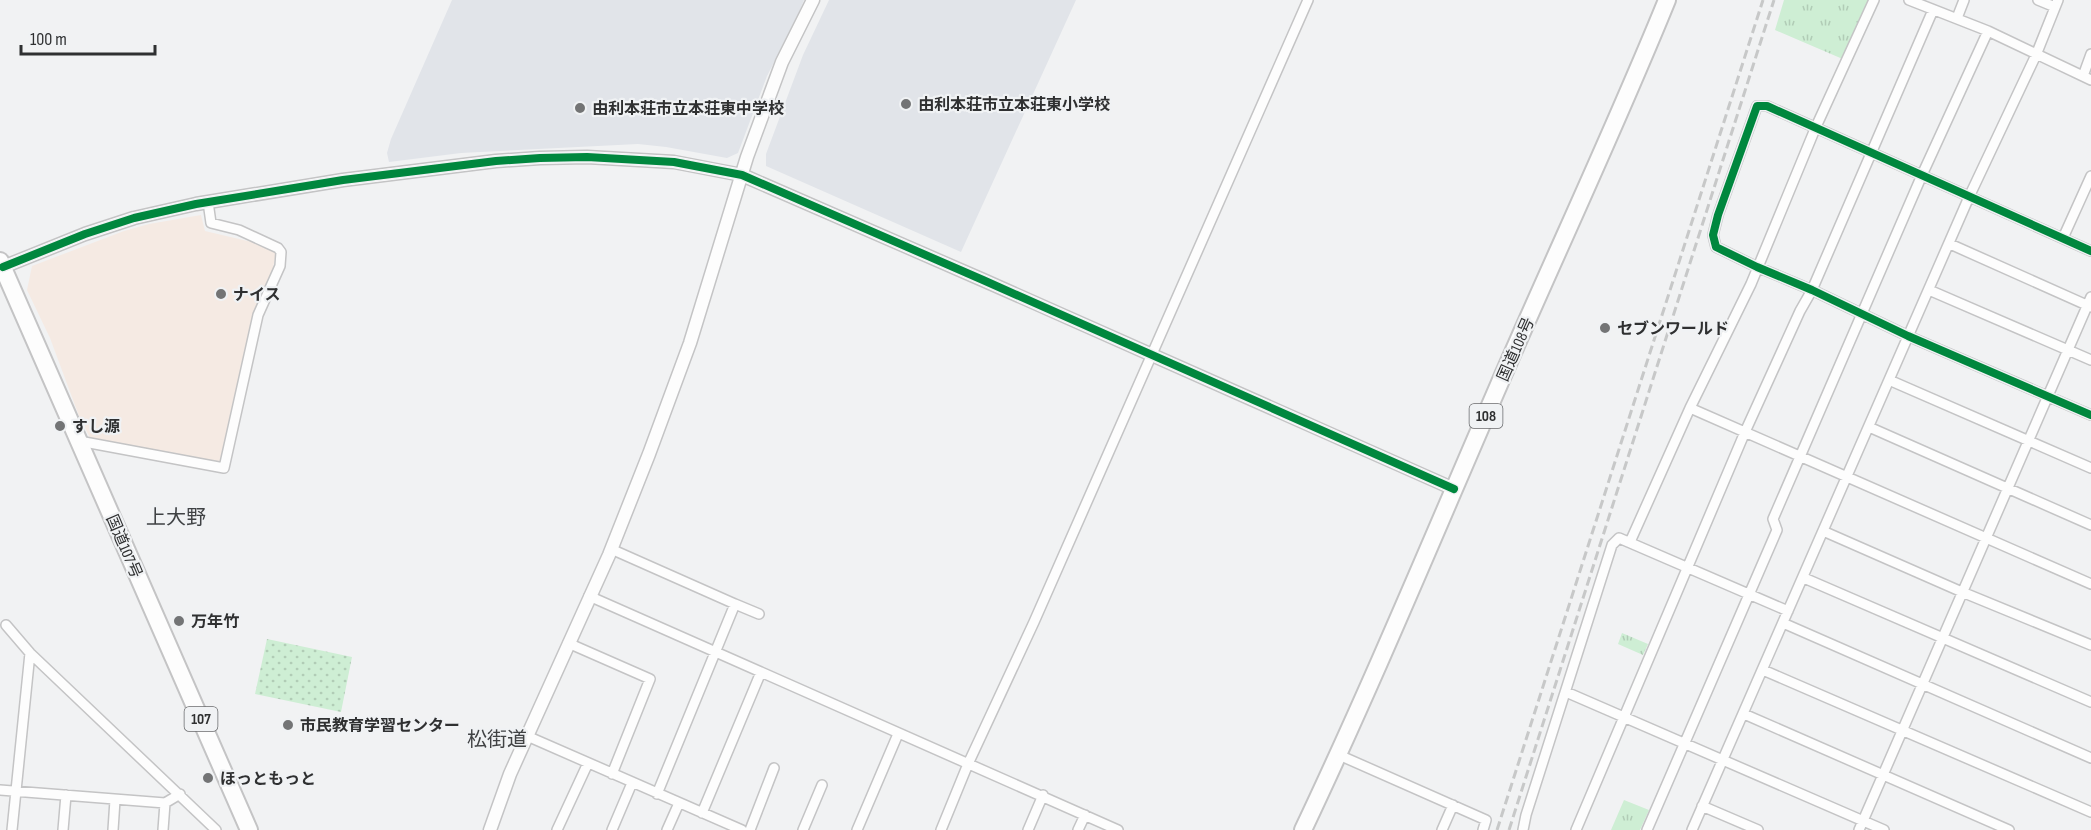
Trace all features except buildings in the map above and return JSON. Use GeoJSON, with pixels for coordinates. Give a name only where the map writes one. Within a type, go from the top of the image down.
{"type":"FeatureCollection","features":[{"type":"Feature","properties":{"kind":"highway","name":"国道108号"},"geometry":{"type":"LineString","coordinates":[[1302,830],[1339,755],[1583,193],[1612,132],[1667,0]]}},
{"type":"Feature","properties":{"kind":"highway","name":"国道107号"},"geometry":{"type":"LineString","coordinates":[[1,264],[247,829]]}},
{"type":"Feature","properties":{"kind":"street"},"geometry":{"type":"LineString","coordinates":[[490,830],[510,774],[611,549],[649,454],[690,343],[742,176],[782,62],[813,0]]}},
{"type":"Feature","properties":{"kind":"street"},"geometry":{"type":"LineString","coordinates":[[941,830],[968,764],[1035,622],[1308,0]]}},
{"type":"Feature","properties":{"kind":"street"},"geometry":{"type":"LineString","coordinates":[[1630,542],[1690,408],[1751,284],[1815,129],[1874,0]]}},
{"type":"Feature","properties":{"kind":"street"},"geometry":{"type":"LineString","coordinates":[[1909,0],[1988,31],[2087,78],[2091,54]]}},
{"type":"Feature","properties":{"kind":"street"},"geometry":{"type":"LineString","coordinates":[[1957,18],[1964,0]]}},
{"type":"Feature","properties":{"kind":"street"},"geometry":{"type":"LineString","coordinates":[[1692,830],[1908,336],[2057,4],[2038,0]]}},
{"type":"Feature","properties":{"kind":"street"},"geometry":{"type":"LineString","coordinates":[[1576,830],[1744,432],[1812,290],[1933,10]]}},
{"type":"Feature","properties":{"kind":"street"},"geometry":{"type":"LineString","coordinates":[[1647,830],[1777,530],[1773,519],[1922,175],[1988,31]]}},
{"type":"Feature","properties":{"kind":"street"},"geometry":{"type":"LineString","coordinates":[[2091,251],[1767,106],[1757,106],[1718,215],[1713,236],[1716,247],[1757,267],[1812,290],[1908,336],[2091,415]]}},
{"type":"Feature","properties":{"kind":"street"},"geometry":{"type":"LineString","coordinates":[[1,264],[117,224],[208,202],[343,180],[496,161],[540,158],[644,159],[674,162],[742,176],[1454,489]]}},
{"type":"Feature","properties":{"kind":"street"},"geometry":{"type":"LineString","coordinates":[[2063,238],[2091,176]]}},
{"type":"Feature","properties":{"kind":"street"},"geometry":{"type":"LineString","coordinates":[[79,441],[224,468],[258,315],[280,266],[281,252],[278,248],[239,230],[211,223],[208,202]]}},
{"type":"Feature","properties":{"kind":"street"},"geometry":{"type":"LineString","coordinates":[[1861,825],[2090,303],[1950,244]]}},
{"type":"Feature","properties":{"kind":"street"},"geometry":{"type":"LineString","coordinates":[[1929,290],[2091,360]]}},
{"type":"Feature","properties":{"kind":"street"},"geometry":{"type":"LineString","coordinates":[[1889,380],[2091,468]]}},
{"type":"Feature","properties":{"kind":"street"},"geometry":{"type":"LineString","coordinates":[[1690,408],[2091,584]]}},
{"type":"Feature","properties":{"kind":"street"},"geometry":{"type":"LineString","coordinates":[[1869,427],[2091,525]]}},
{"type":"Feature","properties":{"kind":"street"},"geometry":{"type":"LineString","coordinates":[[1823,531],[2091,645]]}},
{"type":"Feature","properties":{"kind":"street"},"geometry":{"type":"LineString","coordinates":[[1523,830],[1612,545],[1619,538],[1788,611]]}},
{"type":"Feature","properties":{"kind":"street"},"geometry":{"type":"LineString","coordinates":[[611,549],[759,614]]}},
{"type":"Feature","properties":{"kind":"street"},"geometry":{"type":"LineString","coordinates":[[1804,578],[2091,702]]}},
{"type":"Feature","properties":{"kind":"street"},"geometry":{"type":"LineString","coordinates":[[589,596],[1118,830]]}},
{"type":"Feature","properties":{"kind":"street"},"geometry":{"type":"LineString","coordinates":[[657,794],[735,604]]}},
{"type":"Feature","properties":{"kind":"street"},"geometry":{"type":"LineString","coordinates":[[1784,623],[2091,758]]}},
{"type":"Feature","properties":{"kind":"street"},"geometry":{"type":"LineString","coordinates":[[6,625],[30,653],[216,830]]}},
{"type":"Feature","properties":{"kind":"street"},"geometry":{"type":"LineString","coordinates":[[568,644],[651,679],[612,774]]}},
{"type":"Feature","properties":{"kind":"street"},"geometry":{"type":"LineString","coordinates":[[12,830],[30,653]]}},
{"type":"Feature","properties":{"kind":"street"},"geometry":{"type":"LineString","coordinates":[[1763,670],[2091,812]]}},
{"type":"Feature","properties":{"kind":"street"},"geometry":{"type":"LineString","coordinates":[[702,813],[761,672]]}},
{"type":"Feature","properties":{"kind":"street"},"geometry":{"type":"LineString","coordinates":[[1566,692],[1685,742],[1861,825],[1884,830]]}},
{"type":"Feature","properties":{"kind":"street"},"geometry":{"type":"LineString","coordinates":[[1744,714],[2009,830]]}},
{"type":"Feature","properties":{"kind":"street"},"geometry":{"type":"LineString","coordinates":[[857,830],[898,734]]}},
{"type":"Feature","properties":{"kind":"street"},"geometry":{"type":"LineString","coordinates":[[527,736],[702,813],[722,827],[742,830]]}},
{"type":"Feature","properties":{"kind":"street"},"geometry":{"type":"LineString","coordinates":[[1339,755],[1486,820],[1483,830]]}},
{"type":"Feature","properties":{"kind":"street"},"geometry":{"type":"LineString","coordinates":[[557,830],[588,763]]}},
{"type":"Feature","properties":{"kind":"street"},"geometry":{"type":"LineString","coordinates":[[750,830],[774,768]]}},
{"type":"Feature","properties":{"kind":"street"},"geometry":{"type":"LineString","coordinates":[[612,830],[632,783]]}},
{"type":"Feature","properties":{"kind":"street"},"geometry":{"type":"LineString","coordinates":[[803,830],[822,785]]}},
{"type":"Feature","properties":{"kind":"street"},"geometry":{"type":"LineString","coordinates":[[0,790],[165,802],[180,794]]}},
{"type":"Feature","properties":{"kind":"street"},"geometry":{"type":"LineString","coordinates":[[63,830],[66,795]]}},
{"type":"Feature","properties":{"kind":"street"},"geometry":{"type":"LineString","coordinates":[[1028,830],[1042,795]]}},
{"type":"Feature","properties":{"kind":"street"},"geometry":{"type":"LineString","coordinates":[[113,830],[115,800]]}},
{"type":"Feature","properties":{"kind":"street"},"geometry":{"type":"LineString","coordinates":[[162,830],[165,802]]}},
{"type":"Feature","properties":{"kind":"street"},"geometry":{"type":"LineString","coordinates":[[667,830],[679,803]]}},
{"type":"Feature","properties":{"kind":"street"},"geometry":{"type":"LineString","coordinates":[[1442,830],[1453,805]]}},
{"type":"Feature","properties":{"kind":"street"},"geometry":{"type":"LineString","coordinates":[[1702,806],[1758,830]]}},
{"type":"Feature","properties":{"kind":"street"},"geometry":{"type":"LineString","coordinates":[[1078,830],[1084,815]]}},
{"type":"Feature","properties":{"kind":"shaded area","name":"由利本荘市立本荘東中学校"},"geometry":{"type":"Polygon","coordinates":[[[452,0],[804,0],[767,76],[738,153],[727,158],[638,144],[461,153],[389,162],[387,153],[391,139],[452,0]]]}},
{"type":"Feature","properties":{"kind":"shaded area","name":"由利本荘市立本荘東小学校"},"geometry":{"type":"Polygon","coordinates":[[[829,0],[1076,0],[961,252],[766,166],[766,154],[803,55],[829,0]]]}},
{"type":"Feature","properties":{"kind":"shaded area"},"geometry":{"type":"Polygon","coordinates":[[[201,215],[205,231],[256,243],[276,253],[221,462],[90,438],[79,416],[50,338],[27,290],[32,266],[124,231],[201,215]]]}},
{"type":"Feature","properties":{"kind":"green space"},"geometry":{"type":"Polygon","coordinates":[[[1784,0],[1871,0],[1845,60],[1775,30],[1784,0]]]}},
{"type":"Feature","properties":{"kind":"green space"},"geometry":{"type":"Polygon","coordinates":[[[1622,633],[1648,644],[1643,655],[1618,644],[1622,633]]]}},
{"type":"Feature","properties":{"kind":"green space"},"geometry":{"type":"Polygon","coordinates":[[[267,639],[352,657],[341,712],[255,694],[267,639]]]}},
{"type":"Feature","properties":{"kind":"green space"},"geometry":{"type":"Polygon","coordinates":[[[1624,800],[1649,810],[1640,830],[1611,830],[1624,800]]]}},
{"type":"Feature","properties":{"kind":"railway"},"geometry":{"type":"LineString","coordinates":[[1497,830],[1763,0]]}},
{"type":"Feature","properties":{"kind":"railway"},"geometry":{"type":"LineString","coordinates":[[1509,830],[1774,0]]}},
{"type":"Feature","properties":{"kind":"cycle path"},"geometry":{"type":"LineString","coordinates":[[2091,251],[1767,106],[1757,106],[1713,235],[1716,247],[1757,267],[1812,290],[1908,336],[2091,415]]}},
{"type":"Feature","properties":{"kind":"cycle path"},"geometry":{"type":"LineString","coordinates":[[3,267],[85,234],[134,218],[196,204],[343,180],[496,161],[540,158],[587,157],[674,162],[742,175],[1454,489]]}},
{"type":"Feature","properties":{"kind":"place","name":"由利本荘市立本荘東小学校"},"geometry":{"type":"Point","coordinates":[906,104]}},
{"type":"Feature","properties":{"kind":"place","name":"由利本荘市立本荘東中学校"},"geometry":{"type":"Point","coordinates":[580,108]}},
{"type":"Feature","properties":{"kind":"place","name":"ナイス"},"geometry":{"type":"Point","coordinates":[221,294]}},
{"type":"Feature","properties":{"kind":"place","name":"セブンワールド"},"geometry":{"type":"Point","coordinates":[1605,328]}},
{"type":"Feature","properties":{"kind":"place","name":"すし源"},"geometry":{"type":"Point","coordinates":[60,426]}},
{"type":"Feature","properties":{"kind":"place","name":"万年竹"},"geometry":{"type":"Point","coordinates":[179,621]}},
{"type":"Feature","properties":{"kind":"place","name":"市民教育学習センター"},"geometry":{"type":"Point","coordinates":[288,725]}},
{"type":"Feature","properties":{"kind":"place","name":"ほっともっと"},"geometry":{"type":"Point","coordinates":[208,778]}},
{"type":"Feature","properties":{"kind":"district","name":"上大野"},"geometry":{"type":"Point","coordinates":[176,517]}},
{"type":"Feature","properties":{"kind":"district","name":"松街道"},"geometry":{"type":"Point","coordinates":[497,739]}}]}
